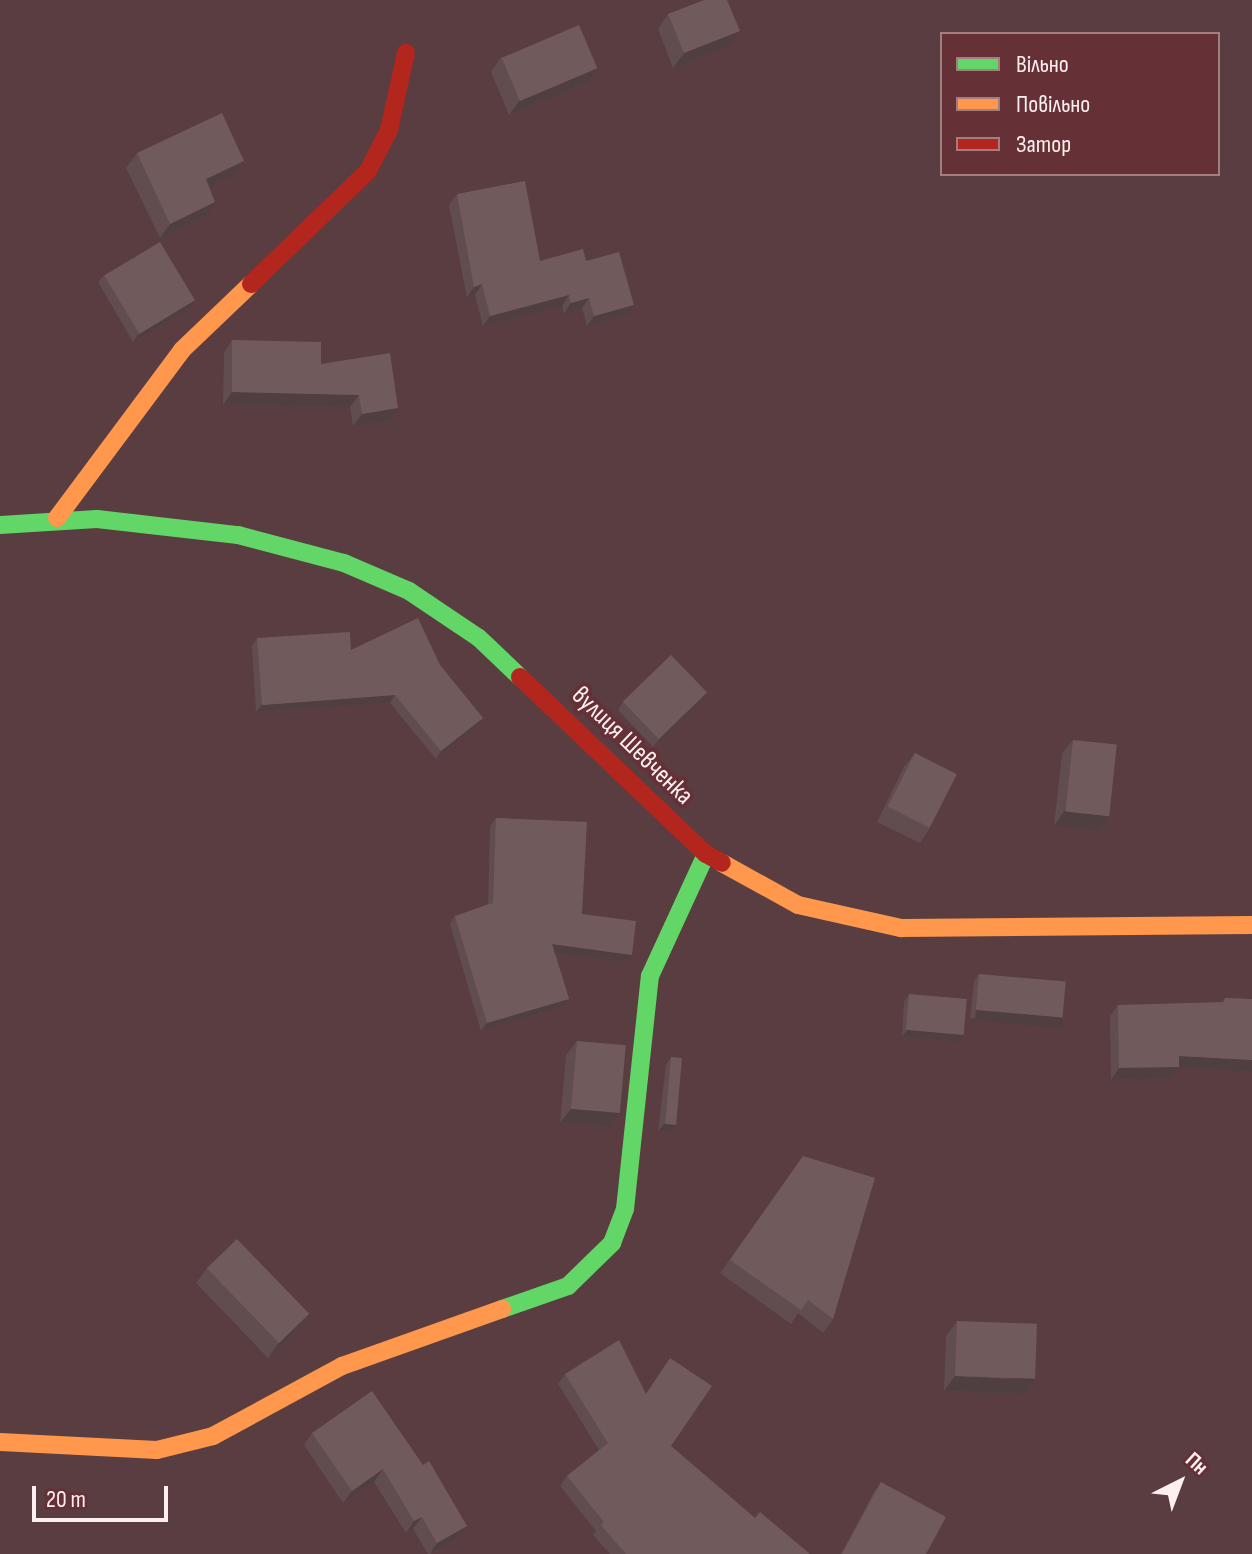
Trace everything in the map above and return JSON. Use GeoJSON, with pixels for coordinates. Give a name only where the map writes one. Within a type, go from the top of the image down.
{"type":"FeatureCollection","features":[{"type":"Feature","properties":{"kind":"street"},"geometry":{"type":"LineString","coordinates":[[57,518],[182,350],[368,171],[389,130],[406,53]]}},
{"type":"Feature","properties":{"kind":"street","name":"вулиця Шевченка"},"geometry":{"type":"LineString","coordinates":[[0,525],[57,518],[238,535],[344,563],[409,591],[479,638],[706,854],[798,905],[901,928],[1252,925]]}},
{"type":"Feature","properties":{"kind":"street"},"geometry":{"type":"LineString","coordinates":[[0,1442],[157,1450],[213,1436],[342,1366],[568,1286],[612,1243],[625,1209],[650,976],[706,854]]}},
{"type":"Feature","properties":{"kind":"building"},"geometry":{"type":"Polygon","coordinates":[[[704,0],[727,0],[740,31],[684,53],[668,14],[704,0]]]}},
{"type":"Feature","properties":{"kind":"building"},"geometry":{"type":"Polygon","coordinates":[[[579,25],[597,68],[520,101],[502,58],[579,25]]]}},
{"type":"Feature","properties":{"kind":"building"},"geometry":{"type":"Polygon","coordinates":[[[222,113],[244,161],[206,179],[215,202],[170,224],[137,153],[222,113]]]}},
{"type":"Feature","properties":{"kind":"building"},"geometry":{"type":"Polygon","coordinates":[[[525,181],[540,261],[583,249],[586,261],[619,252],[634,305],[594,316],[589,298],[571,303],[569,295],[490,316],[482,284],[474,287],[457,194],[525,181]]]}},
{"type":"Feature","properties":{"kind":"building"},"geometry":{"type":"Polygon","coordinates":[[[160,242],[195,300],[139,334],[104,275],[160,242]]]}},
{"type":"Feature","properties":{"kind":"building"},"geometry":{"type":"Polygon","coordinates":[[[232,340],[321,342],[321,364],[390,353],[398,408],[362,414],[359,395],[232,392],[232,340]]]}},
{"type":"Feature","properties":{"kind":"building"},"geometry":{"type":"Polygon","coordinates":[[[418,618],[440,665],[483,718],[441,751],[395,695],[262,705],[257,638],[350,632],[351,650],[418,618]]]}},
{"type":"Feature","properties":{"kind":"building"},"geometry":{"type":"Polygon","coordinates":[[[671,655],[707,692],[659,739],[623,702],[671,655]]]}},
{"type":"Feature","properties":{"kind":"building"},"geometry":{"type":"Polygon","coordinates":[[[1073,740],[1117,745],[1109,816],[1065,812],[1073,740]]]}},
{"type":"Feature","properties":{"kind":"building"},"geometry":{"type":"Polygon","coordinates":[[[915,753],[957,774],[930,828],[888,806],[915,753]]]}},
{"type":"Feature","properties":{"kind":"building"},"geometry":{"type":"Polygon","coordinates":[[[496,818],[587,822],[582,914],[636,921],[632,955],[552,944],[569,999],[487,1023],[455,916],[493,903],[496,818]]]}},
{"type":"Feature","properties":{"kind":"building"},"geometry":{"type":"Polygon","coordinates":[[[979,974],[1066,982],[1063,1017],[976,1010],[979,974]]]}},
{"type":"Feature","properties":{"kind":"building"},"geometry":{"type":"Polygon","coordinates":[[[909,994],[967,999],[964,1035],[906,1030],[909,994]]]}},
{"type":"Feature","properties":{"kind":"building"},"geometry":{"type":"Polygon","coordinates":[[[1225,998],[1252,999],[1252,1060],[1179,1056],[1179,1067],[1119,1068],[1118,1005],[1224,1002],[1225,998]]]}},
{"type":"Feature","properties":{"kind":"building"},"geometry":{"type":"Polygon","coordinates":[[[577,1041],[626,1045],[620,1113],[571,1109],[577,1041]]]}},
{"type":"Feature","properties":{"kind":"building"},"geometry":{"type":"Polygon","coordinates":[[[671,1057],[682,1058],[676,1125],[665,1124],[671,1057]]]}},
{"type":"Feature","properties":{"kind":"building"},"geometry":{"type":"Polygon","coordinates":[[[803,1156],[875,1178],[833,1319],[808,1300],[801,1310],[730,1260],[803,1156]]]}},
{"type":"Feature","properties":{"kind":"building"},"geometry":{"type":"Polygon","coordinates":[[[237,1239],[309,1314],[279,1343],[207,1268],[237,1239]]]}},
{"type":"Feature","properties":{"kind":"building"},"geometry":{"type":"Polygon","coordinates":[[[957,1321],[1037,1324],[1035,1379],[955,1376],[957,1321]]]}},
{"type":"Feature","properties":{"kind":"building"},"geometry":{"type":"Polygon","coordinates":[[[619,1340],[646,1394],[670,1358],[712,1386],[671,1446],[755,1518],[760,1512],[810,1554],[626,1554],[601,1525],[604,1522],[567,1476],[608,1443],[565,1374],[619,1340]]]}},
{"type":"Feature","properties":{"kind":"building"},"geometry":{"type":"Polygon","coordinates":[[[372,1391],[423,1465],[429,1461],[467,1526],[437,1543],[422,1517],[414,1521],[383,1469],[352,1491],[312,1433],[372,1391]]]}},
{"type":"Feature","properties":{"kind":"building"},"geometry":{"type":"Polygon","coordinates":[[[881,1482],[946,1517],[926,1554],[842,1554],[881,1482]]]}},
{"type":"Feature","properties":{"kind":"traffic: fast"},"geometry":{"type":"LineString","coordinates":[[0,525],[97,519],[238,535],[344,563],[409,591],[479,638],[520,677]]}},
{"type":"Feature","properties":{"kind":"traffic: fast"},"geometry":{"type":"LineString","coordinates":[[502,1309],[568,1286],[612,1243],[625,1209],[650,976],[706,854]]}},
{"type":"Feature","properties":{"kind":"traffic: slow"},"geometry":{"type":"LineString","coordinates":[[57,518],[182,350],[251,284]]}},
{"type":"Feature","properties":{"kind":"traffic: slow"},"geometry":{"type":"LineString","coordinates":[[722,863],[798,905],[901,928],[1252,925]]}},
{"type":"Feature","properties":{"kind":"traffic: slow"},"geometry":{"type":"LineString","coordinates":[[0,1442],[157,1450],[213,1436],[342,1366],[502,1309]]}},
{"type":"Feature","properties":{"kind":"traffic: jam"},"geometry":{"type":"LineString","coordinates":[[251,284],[368,171],[389,130],[406,53]]}},
{"type":"Feature","properties":{"kind":"traffic: jam"},"geometry":{"type":"LineString","coordinates":[[520,677],[706,854],[722,863]]}}]}
